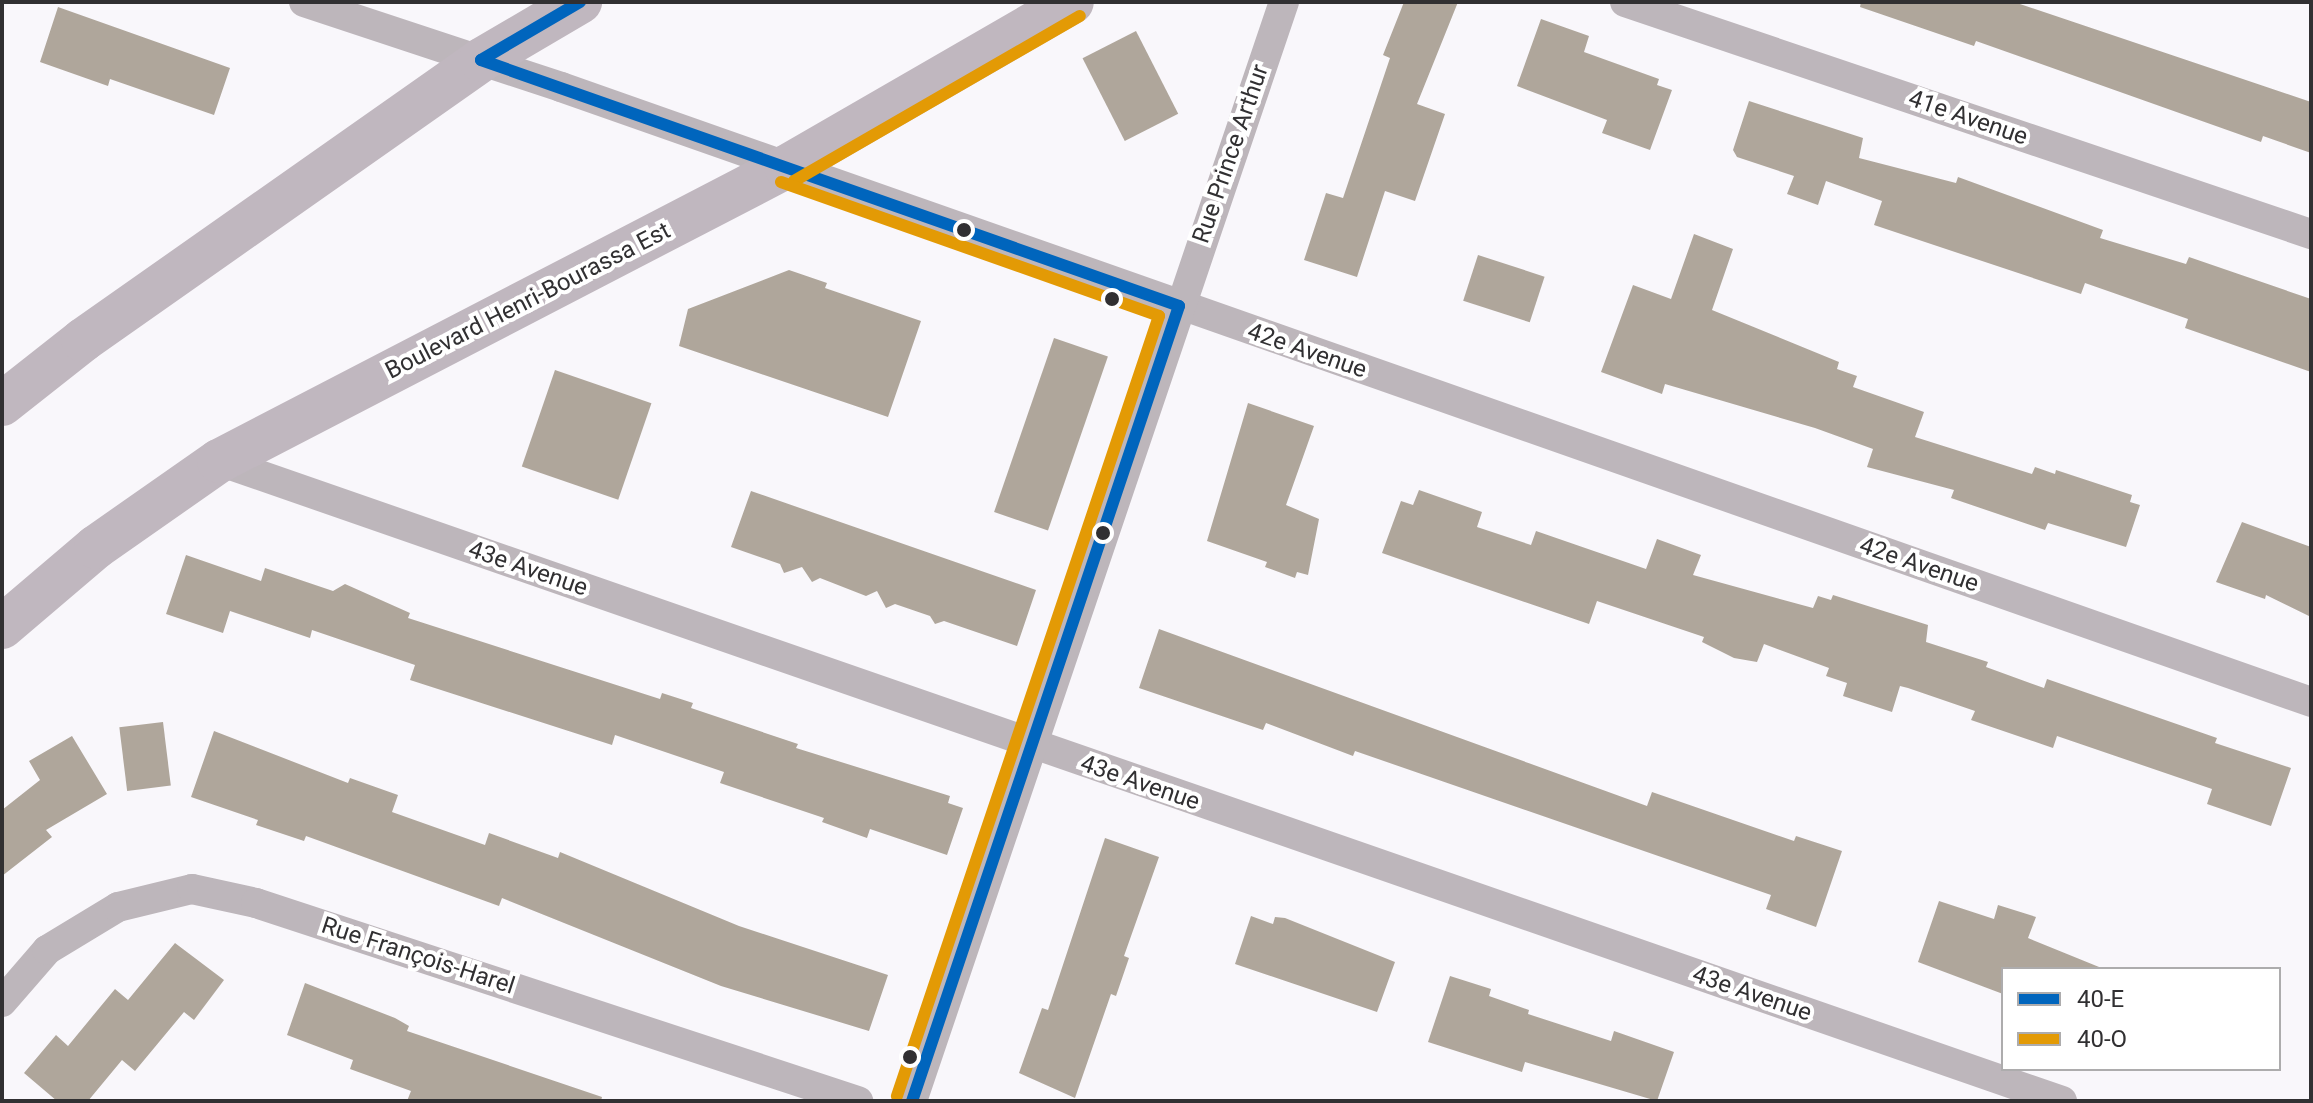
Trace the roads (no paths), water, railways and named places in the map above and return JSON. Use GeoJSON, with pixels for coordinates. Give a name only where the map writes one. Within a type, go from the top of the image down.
{"type":"FeatureCollection","features":[{"type":"Feature","properties":{"kind":"main road"},"geometry":{"type":"LineString","coordinates":[[2,404],[83,340],[481,60],[580,2]]}},
{"type":"Feature","properties":{"kind":"main road","name":"Boulevard Henri-Bourassa Est"},"geometry":{"type":"LineString","coordinates":[[2,627],[96,547],[219,461],[786,167],[1072,2]]}},
{"type":"Feature","properties":{"kind":"street","name":"42e Avenue"},"geometry":{"type":"LineString","coordinates":[[304,2],[481,60],[2311,702]]}},
{"type":"Feature","properties":{"kind":"street","name":"Rue Prince Arthur"},"geometry":{"type":"LineString","coordinates":[[912,1101],[1284,2]]}},
{"type":"Feature","properties":{"kind":"street","name":"41e Avenue"},"geometry":{"type":"LineString","coordinates":[[1625,2],[2311,234]]}},
{"type":"Feature","properties":{"kind":"street","name":"43e Avenue"},"geometry":{"type":"LineString","coordinates":[[219,461],[1032,746],[2062,1101]]}},
{"type":"Feature","properties":{"kind":"street","name":"Rue François-Harel"},"geometry":{"type":"LineString","coordinates":[[2,1002],[47,950],[118,907],[192,889],[256,903],[858,1101]]}}]}
